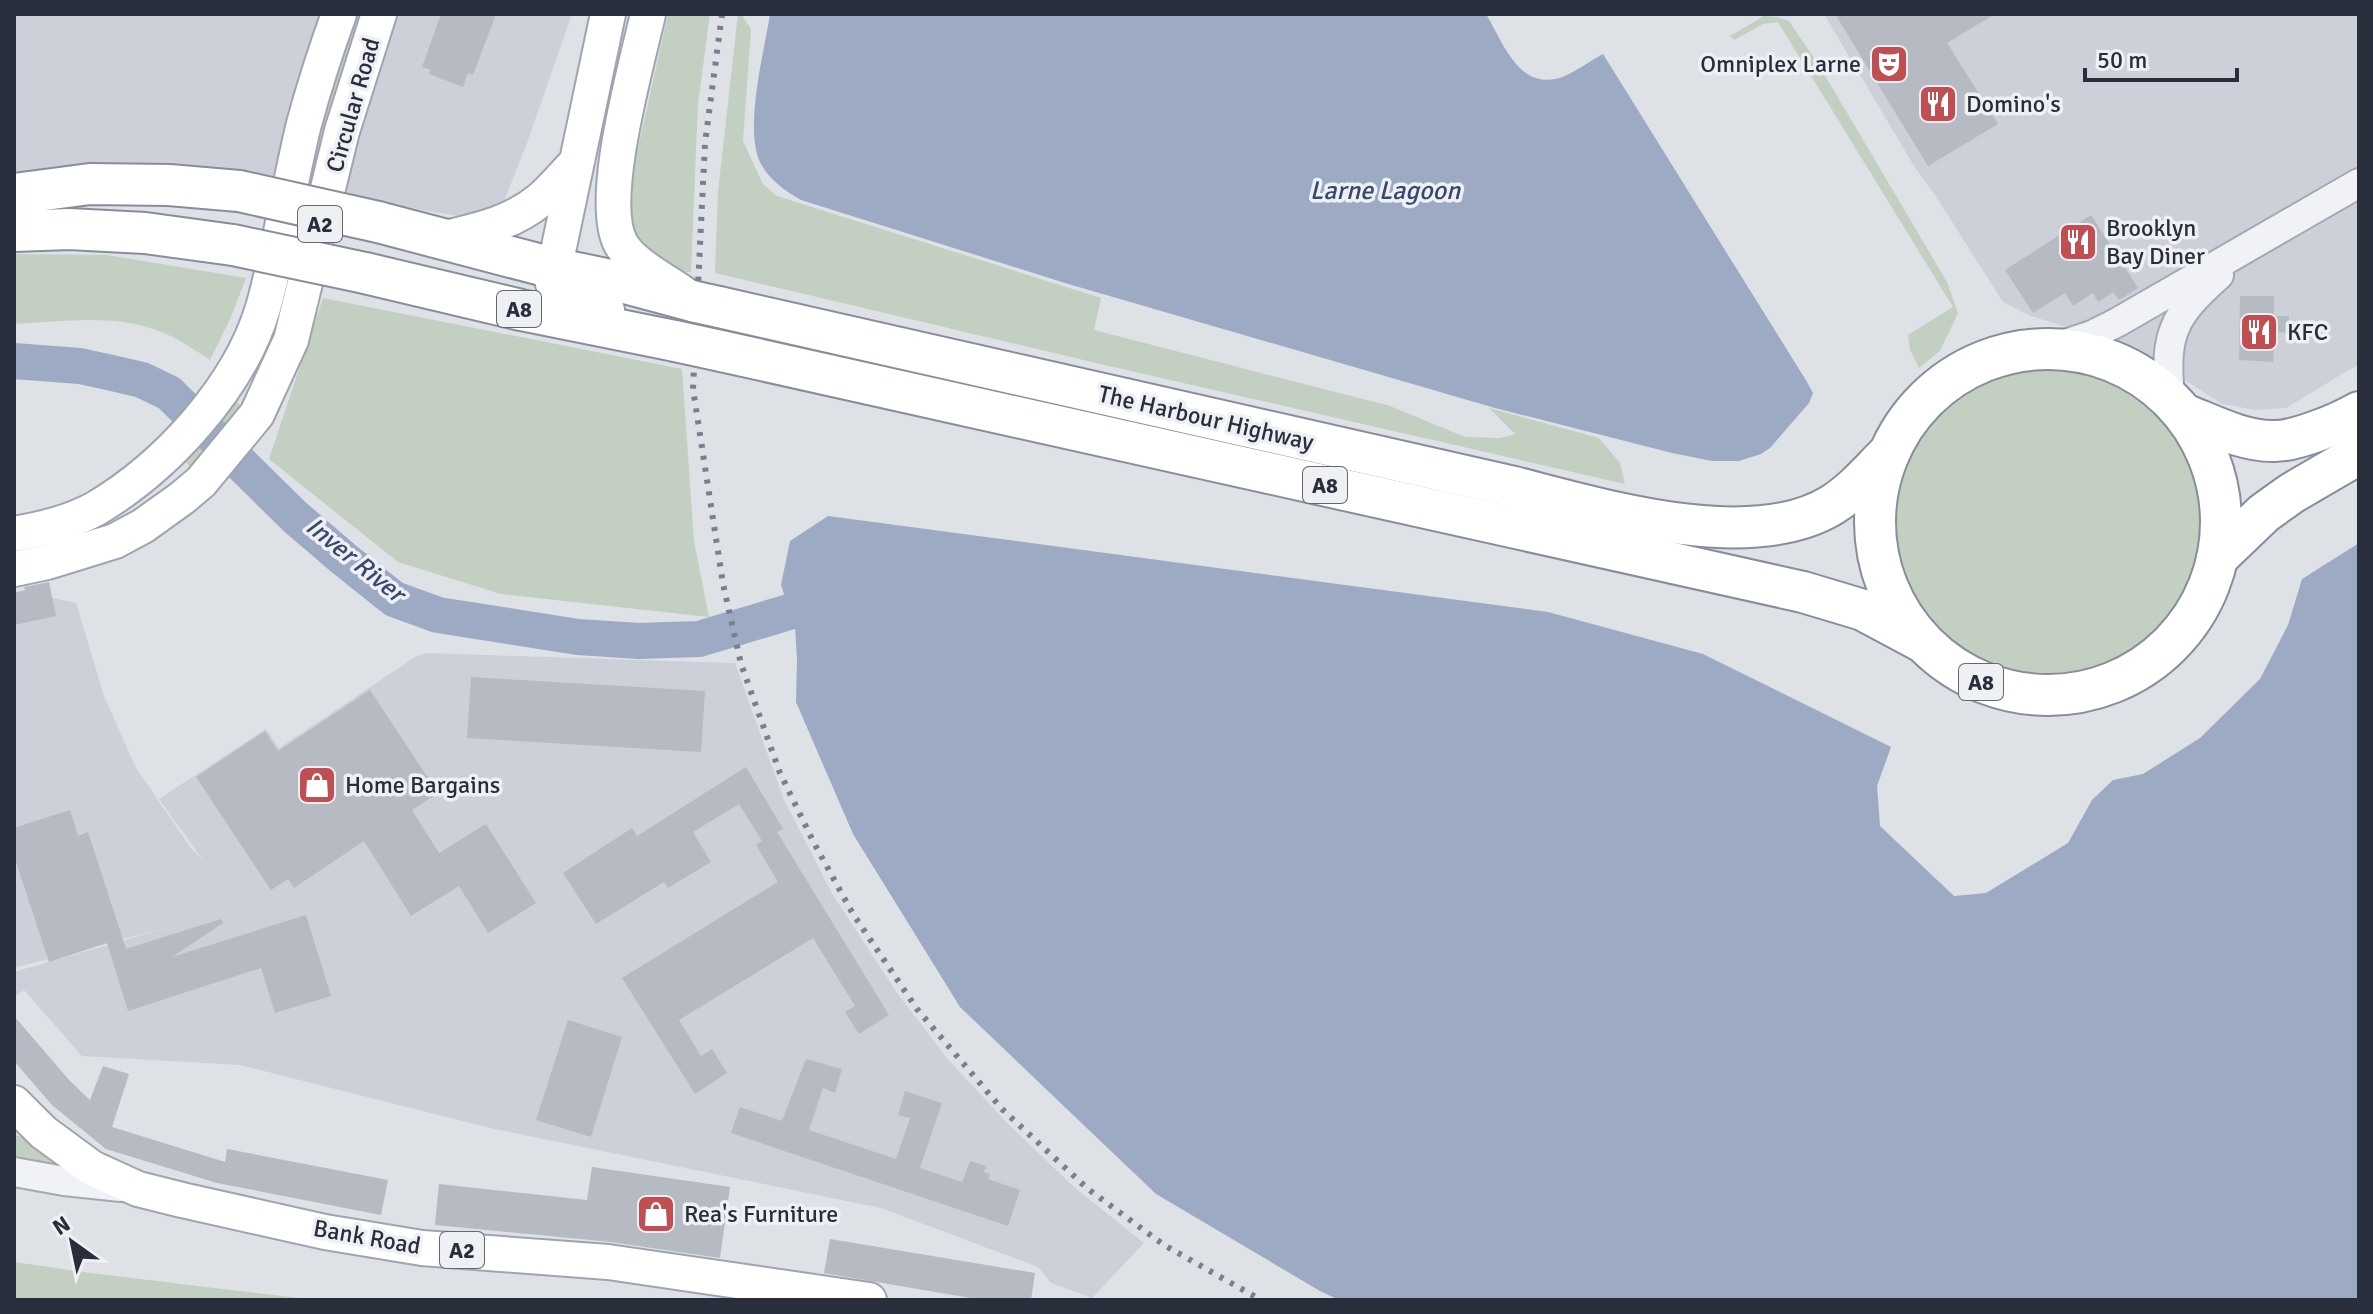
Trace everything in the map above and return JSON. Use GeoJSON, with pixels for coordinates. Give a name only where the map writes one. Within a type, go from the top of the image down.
{"type":"FeatureCollection","features":[{"type":"Feature","properties":{"kind":"highway","name":"A8"},"geometry":{"type":"LineString","coordinates":[[14,194],[90,184],[169,185],[239,191],[378,222],[553,268],[625,283],[702,327],[842,378],[1803,592],[1863,610],[1921,641]]}},
{"type":"Feature","properties":{"kind":"highway","name":"A8"},"geometry":{"type":"LineString","coordinates":[[14,231],[69,229],[145,233],[233,245],[521,310],[702,327]]}},
{"type":"Feature","properties":{"kind":"highway","name":"The Harbour Highway"},"geometry":{"type":"LineString","coordinates":[[702,327],[1514,487],[1608,511],[1688,525],[1735,527],[1795,521],[1829,507],[1850,493],[1886,456]]}},
{"type":"Feature","properties":{"kind":"highway","name":"A8"},"geometry":{"type":"LineString","coordinates":[[2056,347],[2081,351],[2117,363],[2152,381],[2177,405],[2202,442],[2215,469],[2221,526],[2208,591],[2195,615],[2173,641],[2125,677],[2093,691],[2052,697],[2012,693],[1962,673],[1939,659],[1921,641],[1890,592],[1881,567],[1876,516],[1886,456],[1899,428],[1922,401],[1951,379],[1983,364],[2012,354],[2056,347]]}},
{"type":"Feature","properties":{"kind":"highway","name":"A8"},"geometry":{"type":"LineString","coordinates":[[2177,405],[2241,436],[2276,441],[2343,421],[2359,412]]}},
{"type":"Feature","properties":{"kind":"highway"},"geometry":{"type":"LineString","coordinates":[[2217,558],[2274,506],[2359,454]]}},
{"type":"Feature","properties":{"kind":"main road","name":"Circular Road"},"geometry":{"type":"LineString","coordinates":[[14,534],[59,525],[94,509],[145,474],[220,395],[240,361],[262,309],[304,123],[339,14]]}},
{"type":"Feature","properties":{"kind":"main road","name":"Circular Road"},"geometry":{"type":"LineString","coordinates":[[14,569],[115,541],[143,526],[182,498],[257,414],[291,340],[342,131],[379,14]]}},
{"type":"Feature","properties":{"kind":"main road"},"geometry":{"type":"LineString","coordinates":[[553,268],[608,14]]}},
{"type":"Feature","properties":{"kind":"main road"},"geometry":{"type":"LineString","coordinates":[[648,14],[615,167],[612,195],[614,218],[621,244],[702,327]]}},
{"type":"Feature","properties":{"kind":"main road"},"geometry":{"type":"LineString","coordinates":[[445,238],[491,228],[521,213],[542,199],[577,162]]}},
{"type":"Feature","properties":{"kind":"main road","name":"Bank Road"},"geometry":{"type":"LineString","coordinates":[[14,1103],[68,1152],[92,1168],[138,1189],[325,1232],[422,1248],[608,1262],[869,1300]]}},
{"type":"Feature","properties":{"kind":"street"},"geometry":{"type":"LineString","coordinates":[[2056,347],[2118,322],[2359,183]]}},
{"type":"Feature","properties":{"kind":"street"},"geometry":{"type":"LineString","coordinates":[[2177,405],[2168,355],[2178,318],[2219,275],[2301,216]]}},
{"type":"Feature","properties":{"kind":"street"},"geometry":{"type":"LineString","coordinates":[[14,1172],[138,1189]]}},
{"type":"Feature","properties":{"kind":"shaded area"},"geometry":{"type":"Polygon","coordinates":[[[14,14],[572,14],[500,211],[471,218],[421,210],[263,174],[14,175],[14,14]]]}},
{"type":"Feature","properties":{"kind":"shaded area"},"geometry":{"type":"Polygon","coordinates":[[[1824,14],[2359,14],[2359,364],[2286,408],[2255,410],[2222,404],[2137,349],[2031,316],[2003,302],[1914,166],[1824,14]]]}},
{"type":"Feature","properties":{"kind":"shaded area"},"geometry":{"type":"Polygon","coordinates":[[[52,598],[76,603],[104,696],[136,768],[191,848],[203,860],[159,799],[266,729],[279,748],[415,657],[427,653],[735,663],[784,800],[833,895],[897,993],[946,1057],[1007,1123],[1074,1187],[1144,1243],[1092,1298],[1051,1283],[1038,1267],[881,1208],[490,1128],[240,1065],[82,1056],[24,990],[14,997],[14,972],[177,925],[14,968],[14,625],[52,598]]]}},
{"type":"Feature","properties":{"kind":"green space"},"geometry":{"type":"Polygon","coordinates":[[[668,14],[710,14],[698,103],[691,272],[680,272],[642,247],[631,222],[629,202],[632,175],[668,14]]]}},
{"type":"Feature","properties":{"kind":"green space"},"geometry":{"type":"Polygon","coordinates":[[[738,14],[751,29],[743,141],[763,184],[777,196],[1101,298],[1094,330],[1390,406],[1465,437],[1500,438],[1515,434],[1489,408],[1599,438],[1620,463],[1625,484],[715,273],[718,192],[738,14]]]}},
{"type":"Feature","properties":{"kind":"green space"},"geometry":{"type":"Polygon","coordinates":[[[1764,16],[1789,21],[1820,67],[1947,282],[1958,313],[1940,351],[1919,368],[1910,350],[1908,335],[1953,307],[1778,22],[1763,24],[1734,40],[1730,36],[1764,16]]]}},
{"type":"Feature","properties":{"kind":"green space"},"geometry":{"type":"Polygon","coordinates":[[[345,36],[354,40],[323,146],[314,145],[345,36]]]}},
{"type":"Feature","properties":{"kind":"green space"},"geometry":{"type":"Polygon","coordinates":[[[14,254],[107,255],[246,278],[210,360],[173,337],[135,324],[74,320],[14,324],[14,254]]]}},
{"type":"Feature","properties":{"kind":"green space"},"geometry":{"type":"Polygon","coordinates":[[[323,298],[682,369],[694,541],[709,617],[501,594],[398,562],[269,459],[323,298]]]}},
{"type":"Feature","properties":{"kind":"green space"},"geometry":{"type":"Polygon","coordinates":[[[2050,365],[2080,368],[2124,383],[2149,400],[2171,422],[2194,461],[2203,491],[2206,521],[2203,551],[2188,595],[2171,620],[2149,642],[2110,665],[2080,674],[2050,677],[2020,674],[1976,659],[1951,642],[1929,620],[1906,581],[1897,551],[1894,521],[1897,491],[1912,447],[1929,422],[1951,400],[1990,377],[2020,368],[2050,365]]]}},
{"type":"Feature","properties":{"kind":"green space"},"geometry":{"type":"Polygon","coordinates":[[[232,399],[242,406],[190,467],[181,457],[232,399]]]}},
{"type":"Feature","properties":{"kind":"green space"},"geometry":{"type":"Polygon","coordinates":[[[14,1135],[35,1145],[52,1161],[51,1164],[14,1157],[14,1135]]]}},
{"type":"Feature","properties":{"kind":"green space"},"geometry":{"type":"Polygon","coordinates":[[[14,1262],[90,1273],[315,1300],[14,1300],[14,1262]]]}},
{"type":"Feature","properties":{"kind":"water","name":"Larne Lagoon"},"geometry":{"type":"Polygon","coordinates":[[[770,14],[1486,14],[1515,63],[1536,78],[1549,80],[1565,76],[1603,54],[1813,393],[1809,403],[1770,448],[1739,461],[1712,461],[1495,408],[1065,283],[801,200],[783,189],[768,174],[760,162],[756,147],[757,90],[770,14]]]}},
{"type":"Feature","properties":{"kind":"water"},"geometry":{"type":"Polygon","coordinates":[[[828,516],[1548,612],[1703,654],[1891,747],[1877,786],[1880,826],[1954,896],[1986,893],[2068,843],[2092,800],[2113,780],[2143,774],[2200,738],[2260,679],[2288,625],[2302,579],[2359,543],[2359,1300],[1339,1300],[1320,1291],[1156,1194],[960,1007],[853,834],[796,702],[795,627],[781,585],[790,541],[828,516]]]}},
{"type":"Feature","properties":{"kind":"building"},"geometry":{"type":"Polygon","coordinates":[[[441,14],[496,14],[473,75],[468,73],[463,87],[429,74],[431,70],[422,67],[441,14]]]}},
{"type":"Feature","properties":{"kind":"building"},"geometry":{"type":"Polygon","coordinates":[[[1835,14],[1995,14],[1947,43],[1998,124],[1928,166],[1835,14]]]}},
{"type":"Feature","properties":{"kind":"building","name":"Brooklyn Bay Diner"},"geometry":{"type":"Polygon","coordinates":[[[2091,215],[2138,288],[2119,300],[2113,292],[2098,302],[2093,293],[2073,306],[2065,293],[2033,313],[2005,270],[2091,215]]]}},
{"type":"Feature","properties":{"kind":"building"},"geometry":{"type":"Polygon","coordinates":[[[2240,296],[2274,296],[2274,316],[2289,316],[2288,333],[2275,332],[2273,362],[2239,360],[2240,296]]]}},
{"type":"Feature","properties":{"kind":"building"},"geometry":{"type":"Polygon","coordinates":[[[49,582],[56,616],[14,625],[14,593],[25,590],[24,587],[49,582]]]}},
{"type":"Feature","properties":{"kind":"building"},"geometry":{"type":"Polygon","coordinates":[[[471,677],[705,691],[701,752],[467,738],[471,677]]]}},
{"type":"Feature","properties":{"kind":"building","name":"Home Bargains"},"geometry":{"type":"Polygon","coordinates":[[[370,690],[438,793],[412,810],[439,853],[486,824],[536,903],[488,933],[459,886],[411,916],[364,841],[294,888],[288,879],[271,890],[196,777],[265,731],[278,751],[370,690]]]}},
{"type":"Feature","properties":{"kind":"building"},"geometry":{"type":"Polygon","coordinates":[[[746,767],[783,829],[777,832],[889,1015],[859,1034],[845,1012],[855,1006],[813,938],[679,1020],[701,1056],[712,1049],[727,1073],[695,1094],[622,978],[778,882],[756,845],[762,841],[739,804],[693,832],[711,862],[668,888],[664,882],[596,924],[563,873],[632,828],[637,836],[746,767]]]}},
{"type":"Feature","properties":{"kind":"building"},"geometry":{"type":"Polygon","coordinates":[[[70,810],[78,836],[88,832],[126,949],[221,919],[223,923],[172,957],[306,915],[331,996],[275,1013],[261,968],[128,1011],[107,943],[49,962],[14,856],[14,828],[70,810]]]}},
{"type":"Feature","properties":{"kind":"building"},"geometry":{"type":"Polygon","coordinates":[[[14,1016],[90,1100],[103,1066],[129,1074],[112,1127],[225,1162],[227,1149],[388,1180],[381,1215],[217,1183],[106,1149],[52,1105],[14,1061],[14,1016]]]}},
{"type":"Feature","properties":{"kind":"building"},"geometry":{"type":"Polygon","coordinates":[[[568,1020],[622,1037],[591,1137],[536,1120],[568,1020]]]}},
{"type":"Feature","properties":{"kind":"building"},"geometry":{"type":"Polygon","coordinates":[[[806,1059],[842,1069],[835,1093],[823,1088],[809,1130],[896,1159],[910,1118],[898,1115],[905,1091],[942,1103],[920,1168],[962,1182],[970,1161],[986,1166],[984,1172],[990,1174],[988,1179],[1020,1190],[1008,1226],[731,1133],[740,1107],[782,1121],[806,1059]]]}},
{"type":"Feature","properties":{"kind":"building","name":"Rea's Furniture"},"geometry":{"type":"Polygon","coordinates":[[[592,1167],[730,1187],[720,1258],[611,1242],[435,1225],[439,1184],[587,1200],[592,1167]]]}},
{"type":"Feature","properties":{"kind":"building"},"geometry":{"type":"Polygon","coordinates":[[[830,1239],[1035,1273],[1031,1300],[982,1300],[824,1273],[830,1239]]]}},
{"type":"Feature","properties":{"kind":"waterway","name":"Inver River"},"geometry":{"type":"LineString","coordinates":[[14,361],[80,366],[142,380],[169,393],[295,517],[344,559],[394,599],[438,615],[578,637],[639,641],[699,639],[789,612]]}},
{"type":"Feature","properties":{"kind":"railway"},"geometry":{"type":"LineString","coordinates":[[722,14],[705,143],[693,389],[723,584],[741,664],[780,773],[853,914],[917,1009],[1002,1109],[1088,1189],[1164,1245],[1261,1300]]}},
{"type":"Feature","properties":{"kind":"place","name":"Omniplex Larne"},"geometry":{"type":"Point","coordinates":[1889,64]}},
{"type":"Feature","properties":{"kind":"place","name":"Domino's"},"geometry":{"type":"Point","coordinates":[1938,104]}},
{"type":"Feature","properties":{"kind":"place","name":"Brooklyn Bay Diner"},"geometry":{"type":"Point","coordinates":[2078,242]}},
{"type":"Feature","properties":{"kind":"place","name":"KFC"},"geometry":{"type":"Point","coordinates":[2259,332]}},
{"type":"Feature","properties":{"kind":"place","name":"Home Bargains"},"geometry":{"type":"Point","coordinates":[317,785]}},
{"type":"Feature","properties":{"kind":"place","name":"Rea's Furniture"},"geometry":{"type":"Point","coordinates":[656,1214]}}]}
